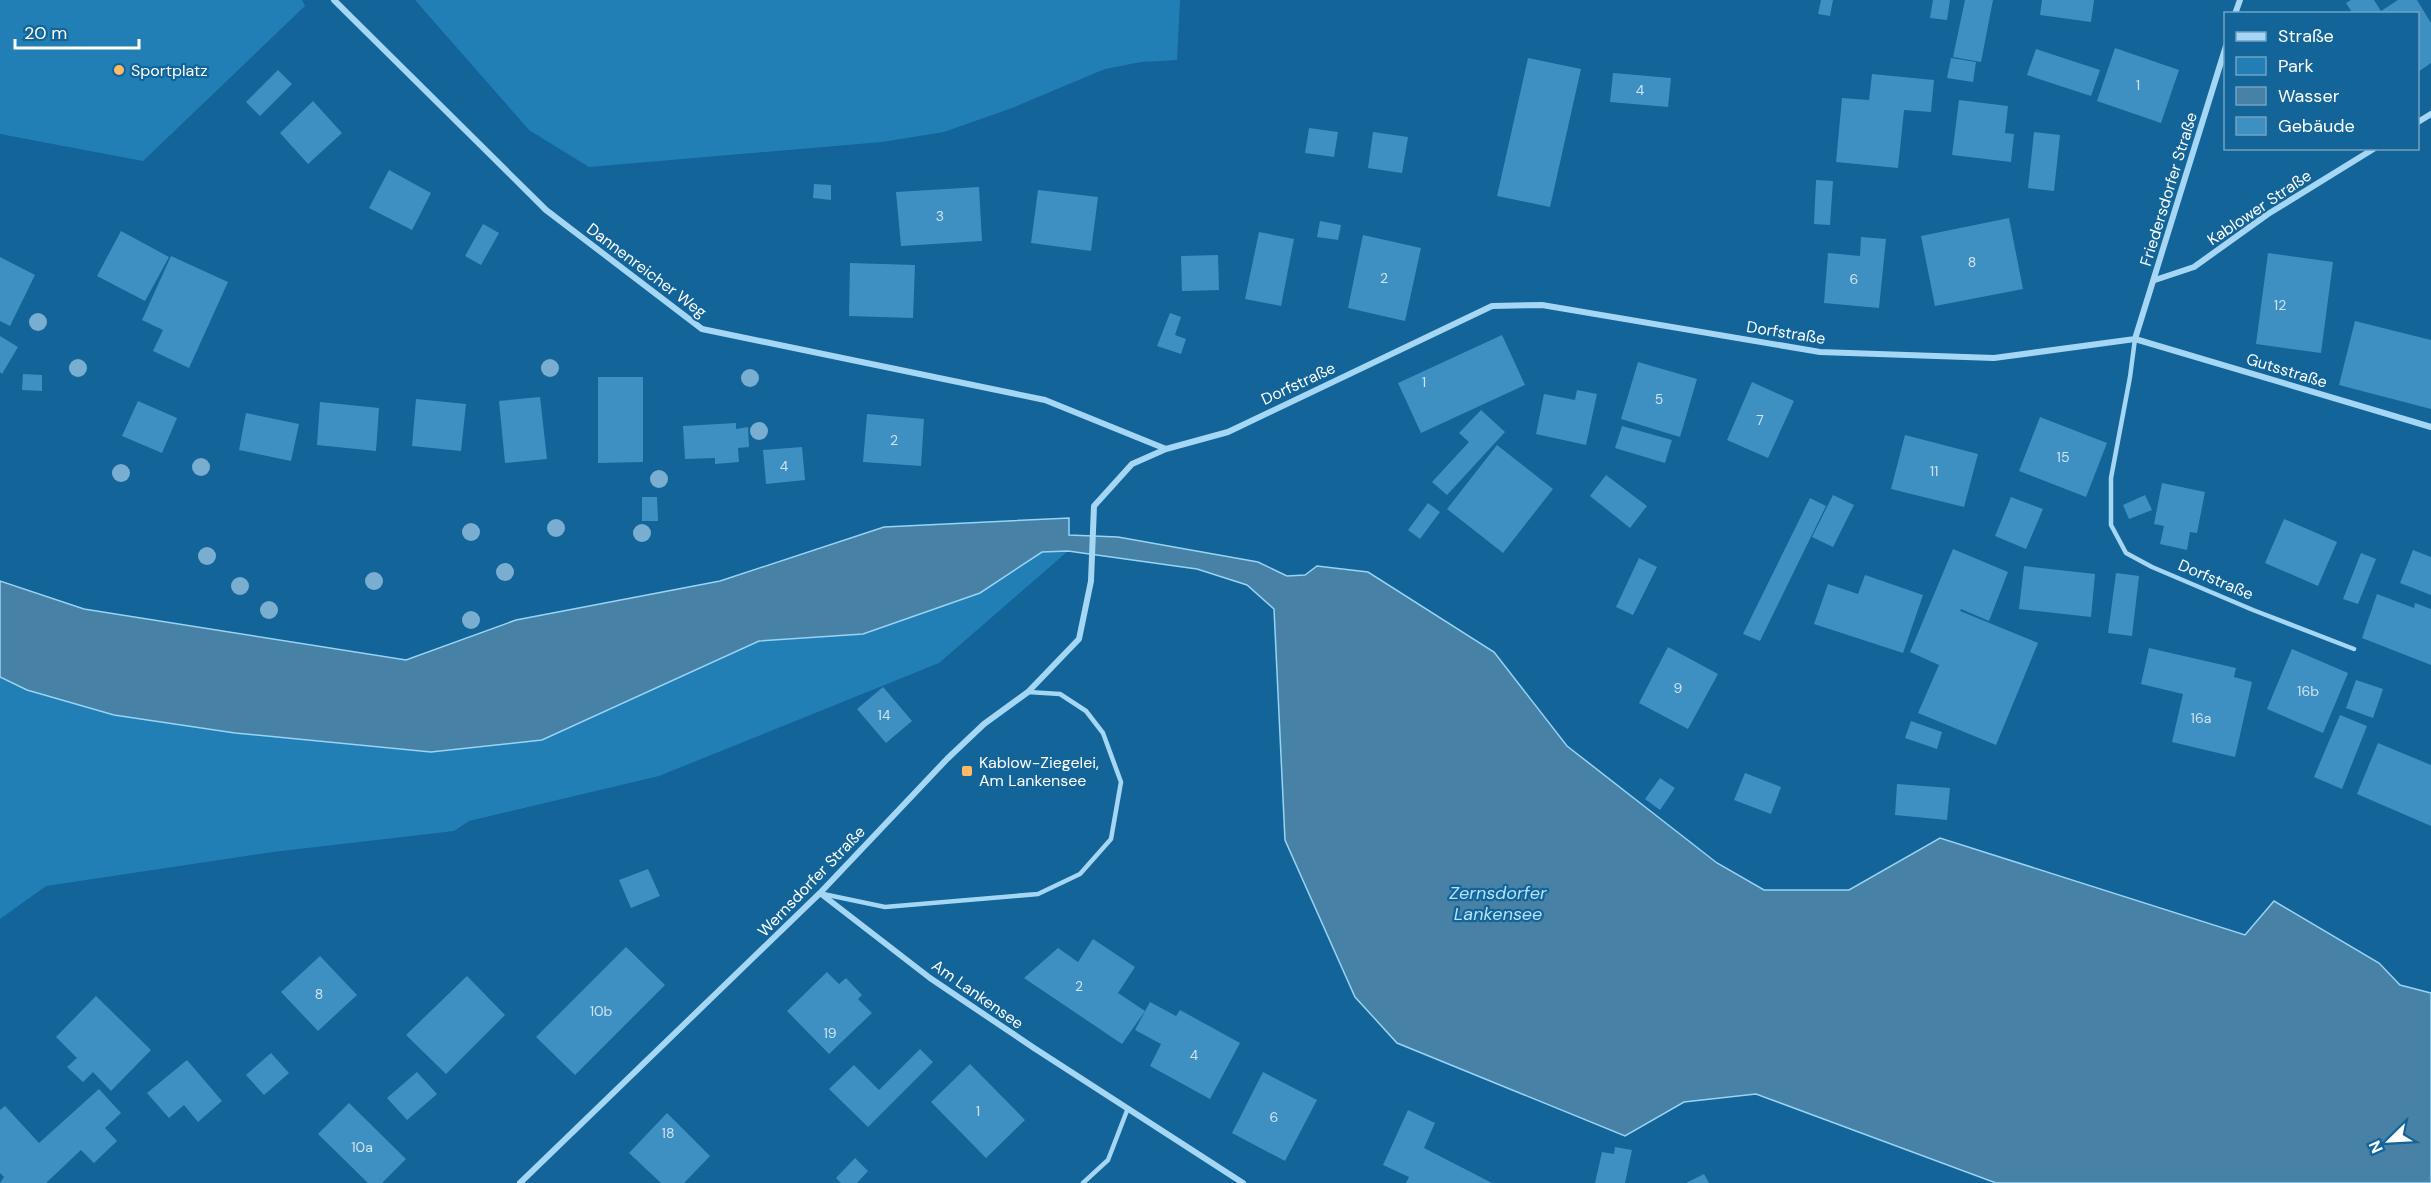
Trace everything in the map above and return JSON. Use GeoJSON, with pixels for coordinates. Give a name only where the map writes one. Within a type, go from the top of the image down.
{"type":"FeatureCollection","features":[{"type":"Feature","properties":{"kind":"street","name":"Dannenreicher Weg"},"geometry":{"type":"LineString","coordinates":[[334,0],[546,210],[702,329],[1045,400],[1166,449]]}},
{"type":"Feature","properties":{"kind":"street","name":"Friedersdorfer Straße"},"geometry":{"type":"LineString","coordinates":[[2135,339],[2224,53]]}},
{"type":"Feature","properties":{"kind":"street","name":"Kablower Straße"},"geometry":{"type":"LineString","coordinates":[[2155,280],[2194,267],[2268,214],[2371,150]]}},
{"type":"Feature","properties":{"kind":"street","name":"Dorfstraße"},"geometry":{"type":"LineString","coordinates":[[1091,581],[1094,506],[1132,464],[1166,449],[1228,432],[1492,306],[1542,305],[1820,352],[1994,358],[2135,339]]}},
{"type":"Feature","properties":{"kind":"street","name":"Gutsstraße"},"geometry":{"type":"LineString","coordinates":[[2135,339],[2431,427]]}},
{"type":"Feature","properties":{"kind":"street","name":"Wernsdorfer Straße"},"geometry":{"type":"LineString","coordinates":[[520,1183],[820,893],[969,738],[984,724],[1028,692],[1079,639],[1091,581]]}},
{"type":"Feature","properties":{"kind":"street","name":"Am Lankensee"},"geometry":{"type":"LineString","coordinates":[[820,893],[930,978],[1243,1183]]}},
{"type":"Feature","properties":{"kind":"lane","name":"Dorfstraße"},"geometry":{"type":"LineString","coordinates":[[2135,339],[2111,478],[2111,525],[2126,553],[2152,567],[2253,610],[2354,649]]}},
{"type":"Feature","properties":{"kind":"lane"},"geometry":{"type":"LineString","coordinates":[[820,893],[885,908],[1038,894],[1080,874],[1111,839],[1121,782],[1103,733],[1086,711],[1060,694],[1028,692]]}},
{"type":"Feature","properties":{"kind":"lane"},"geometry":{"type":"LineString","coordinates":[[1083,1183],[1108,1160],[1128,1108]]}},
{"type":"Feature","properties":{"kind":"green space","name":"Sportplatz"},"geometry":{"type":"Polygon","coordinates":[[[0,0],[302,0],[305,6],[143,161],[0,134],[0,0]]]}},
{"type":"Feature","properties":{"kind":"green space"},"geometry":{"type":"Polygon","coordinates":[[[415,0],[1180,0],[1177,60],[1141,62],[1105,69],[1012,108],[944,132],[882,142],[589,167],[529,130],[415,0]]]}},
{"type":"Feature","properties":{"kind":"green space"},"geometry":{"type":"Polygon","coordinates":[[[1068,551],[939,663],[659,776],[469,821],[454,831],[273,852],[46,886],[0,919],[0,677],[27,690],[114,715],[235,733],[431,752],[542,740],[759,641],[863,634],[980,593],[1042,552],[1068,551]]]}},
{"type":"Feature","properties":{"kind":"water","name":"Zernsdorfer Lankensee"},"geometry":{"type":"Polygon","coordinates":[[[1069,518],[1069,535],[1118,537],[1258,562],[1287,576],[1305,575],[1317,566],[1368,572],[1494,652],[1567,746],[1717,863],[1764,890],[1849,890],[1940,838],[2245,935],[2274,901],[2379,963],[2400,985],[2431,993],[2431,1183],[1996,1183],[1756,1094],[1684,1102],[1625,1136],[1397,1043],[1355,997],[1285,840],[1274,609],[1247,585],[1197,569],[1068,551],[1042,552],[980,593],[863,634],[759,641],[542,740],[431,752],[235,733],[114,715],[27,690],[0,677],[0,581],[84,609],[406,660],[516,620],[720,581],[884,527],[1069,518]]]}},
{"type":"Feature","properties":{"kind":"building"},"geometry":{"type":"Polygon","coordinates":[[[1821,0],[1833,0],[1830,16],[1818,14],[1821,0]]]}},
{"type":"Feature","properties":{"kind":"building"},"geometry":{"type":"Polygon","coordinates":[[[1933,0],[1950,0],[1947,20],[1930,18],[1933,0]]]}},
{"type":"Feature","properties":{"kind":"building"},"geometry":{"type":"Polygon","coordinates":[[[1965,0],[1993,0],[1981,62],[1953,57],[1965,0]]]}},
{"type":"Feature","properties":{"kind":"building"},"geometry":{"type":"Polygon","coordinates":[[[2042,0],[2094,0],[2091,22],[2040,15],[2042,0]]]}},
{"type":"Feature","properties":{"kind":"building"},"geometry":{"type":"Polygon","coordinates":[[[2351,0],[2374,0],[2381,11],[2398,0],[2417,0],[2431,23],[2431,63],[2419,71],[2419,12],[2352,12],[2346,3],[2351,0]]]}},
{"type":"Feature","properties":{"kind":"building"},"geometry":{"type":"Polygon","coordinates":[[[2115,48],[2179,70],[2161,123],[2097,101],[2115,48]]]}},
{"type":"Feature","properties":{"kind":"building"},"geometry":{"type":"Polygon","coordinates":[[[2036,49],[2100,70],[2091,96],[2027,75],[2036,49]]]}},
{"type":"Feature","properties":{"kind":"building"},"geometry":{"type":"Polygon","coordinates":[[[1528,58],[1581,69],[1550,207],[1497,196],[1528,58]]]}},
{"type":"Feature","properties":{"kind":"building"},"geometry":{"type":"Polygon","coordinates":[[[1951,58],[1976,62],[1973,82],[1947,78],[1951,58]]]}},
{"type":"Feature","properties":{"kind":"building"},"geometry":{"type":"Polygon","coordinates":[[[278,70],[292,84],[260,116],[246,102],[278,70]]]}},
{"type":"Feature","properties":{"kind":"building"},"geometry":{"type":"Polygon","coordinates":[[[1613,73],[1671,78],[1668,107],[1610,102],[1613,73]]]}},
{"type":"Feature","properties":{"kind":"building"},"geometry":{"type":"Polygon","coordinates":[[[1872,74],[1934,80],[1931,112],[1904,110],[1898,168],[1836,162],[1842,98],[1869,100],[1872,74]]]}},
{"type":"Feature","properties":{"kind":"building"},"geometry":{"type":"Polygon","coordinates":[[[1959,100],[2008,106],[2005,133],[2014,134],[2011,162],[1952,155],[1959,100]]]}},
{"type":"Feature","properties":{"kind":"building"},"geometry":{"type":"Polygon","coordinates":[[[313,101],[342,133],[308,164],[280,133],[313,101]]]}},
{"type":"Feature","properties":{"kind":"building"},"geometry":{"type":"Polygon","coordinates":[[[1309,128],[1338,132],[1334,157],[1305,153],[1309,128]]]}},
{"type":"Feature","properties":{"kind":"building"},"geometry":{"type":"Polygon","coordinates":[[[1373,132],[1408,137],[1402,173],[1368,168],[1373,132]]]}},
{"type":"Feature","properties":{"kind":"building"},"geometry":{"type":"Polygon","coordinates":[[[2034,132],[2060,135],[2054,191],[2028,188],[2034,132]]]}},
{"type":"Feature","properties":{"kind":"building"},"geometry":{"type":"Polygon","coordinates":[[[389,170],[431,193],[412,230],[369,208],[389,170]]]}},
{"type":"Feature","properties":{"kind":"building"},"geometry":{"type":"Polygon","coordinates":[[[1816,180],[1833,181],[1830,225],[1814,224],[1816,180]]]}},
{"type":"Feature","properties":{"kind":"building"},"geometry":{"type":"Polygon","coordinates":[[[814,184],[831,185],[831,200],[813,198],[814,184]]]}},
{"type":"Feature","properties":{"kind":"building"},"geometry":{"type":"Polygon","coordinates":[[[979,187],[982,241],[901,246],[896,192],[979,187]]]}},
{"type":"Feature","properties":{"kind":"building"},"geometry":{"type":"Polygon","coordinates":[[[1038,190],[1098,197],[1091,251],[1031,243],[1038,190]]]}},
{"type":"Feature","properties":{"kind":"building"},"geometry":{"type":"Polygon","coordinates":[[[2009,218],[2023,289],[1935,306],[1921,236],[2009,218]]]}},
{"type":"Feature","properties":{"kind":"building"},"geometry":{"type":"Polygon","coordinates":[[[1320,221],[1341,225],[1338,240],[1317,237],[1320,221]]]}},
{"type":"Feature","properties":{"kind":"building"},"geometry":{"type":"Polygon","coordinates":[[[483,224],[499,233],[481,265],[465,256],[483,224]]]}},
{"type":"Feature","properties":{"kind":"building"},"geometry":{"type":"Polygon","coordinates":[[[121,231],[169,257],[145,301],[97,276],[121,231]]]}},
{"type":"Feature","properties":{"kind":"building"},"geometry":{"type":"Polygon","coordinates":[[[1259,232],[1294,239],[1281,306],[1245,299],[1259,232]]]}},
{"type":"Feature","properties":{"kind":"building"},"geometry":{"type":"Polygon","coordinates":[[[1363,235],[1421,248],[1405,321],[1348,308],[1363,235]]]}},
{"type":"Feature","properties":{"kind":"building"},"geometry":{"type":"Polygon","coordinates":[[[1861,237],[1886,239],[1879,308],[1824,303],[1828,253],[1860,256],[1861,237]]]}},
{"type":"Feature","properties":{"kind":"building"},"geometry":{"type":"Polygon","coordinates":[[[2268,253],[2333,262],[2321,353],[2256,344],[2268,253]]]}},
{"type":"Feature","properties":{"kind":"building"},"geometry":{"type":"Polygon","coordinates":[[[1218,255],[1219,290],[1182,291],[1181,256],[1218,255]]]}},
{"type":"Feature","properties":{"kind":"building"},"geometry":{"type":"Polygon","coordinates":[[[171,256],[228,282],[189,368],[153,351],[163,330],[142,320],[171,256]]]}},
{"type":"Feature","properties":{"kind":"building"},"geometry":{"type":"Polygon","coordinates":[[[0,257],[35,275],[10,326],[0,321],[0,257]]]}},
{"type":"Feature","properties":{"kind":"building"},"geometry":{"type":"Polygon","coordinates":[[[850,263],[915,265],[913,318],[849,316],[850,263]]]}},
{"type":"Feature","properties":{"kind":"building"},"geometry":{"type":"Polygon","coordinates":[[[1170,313],[1181,317],[1175,335],[1186,339],[1181,354],[1157,346],[1170,313]]]}},
{"type":"Feature","properties":{"kind":"building"},"geometry":{"type":"Polygon","coordinates":[[[2355,321],[2431,340],[2431,409],[2339,385],[2355,321]]]}},
{"type":"Feature","properties":{"kind":"building"},"geometry":{"type":"Polygon","coordinates":[[[1502,335],[1525,385],[1421,433],[1398,383],[1502,335]]]}},
{"type":"Feature","properties":{"kind":"building"},"geometry":{"type":"Polygon","coordinates":[[[0,336],[18,347],[2,374],[0,372],[0,336]]]}},
{"type":"Feature","properties":{"kind":"building"},"geometry":{"type":"Polygon","coordinates":[[[1638,362],[1697,379],[1680,437],[1621,419],[1638,362]]]}},
{"type":"Feature","properties":{"kind":"building"},"geometry":{"type":"Polygon","coordinates":[[[23,374],[42,375],[42,391],[22,390],[23,374]]]}},
{"type":"Feature","properties":{"kind":"building"},"geometry":{"type":"Polygon","coordinates":[[[598,377],[643,377],[643,462],[598,463],[598,377]]]}},
{"type":"Feature","properties":{"kind":"building"},"geometry":{"type":"Polygon","coordinates":[[[1752,382],[1794,401],[1768,458],[1727,440],[1752,382]]]}},
{"type":"Feature","properties":{"kind":"building"},"geometry":{"type":"Polygon","coordinates":[[[1577,390],[1597,394],[1586,445],[1536,434],[1544,394],[1575,400],[1577,390]]]}},
{"type":"Feature","properties":{"kind":"building"},"geometry":{"type":"Polygon","coordinates":[[[540,397],[547,459],[505,463],[499,401],[540,397]]]}},
{"type":"Feature","properties":{"kind":"building"},"geometry":{"type":"Polygon","coordinates":[[[416,399],[466,404],[461,451],[412,446],[416,399]]]}},
{"type":"Feature","properties":{"kind":"building"},"geometry":{"type":"Polygon","coordinates":[[[138,401],[177,418],[162,453],[122,436],[138,401]]]}},
{"type":"Feature","properties":{"kind":"building"},"geometry":{"type":"Polygon","coordinates":[[[320,402],[379,408],[376,451],[317,445],[320,402]]]}},
{"type":"Feature","properties":{"kind":"building"},"geometry":{"type":"Polygon","coordinates":[[[1481,410],[1505,432],[1447,495],[1432,482],[1469,442],[1459,433],[1481,410]]]}},
{"type":"Feature","properties":{"kind":"building"},"geometry":{"type":"Polygon","coordinates":[[[246,413],[299,424],[291,461],[239,450],[246,413]]]}},
{"type":"Feature","properties":{"kind":"building"},"geometry":{"type":"Polygon","coordinates":[[[867,414],[924,419],[921,466],[863,462],[867,414]]]}},
{"type":"Feature","properties":{"kind":"building"},"geometry":{"type":"Polygon","coordinates":[[[2040,417],[2107,443],[2086,497],[2019,471],[2040,417]]]}},
{"type":"Feature","properties":{"kind":"building"},"geometry":{"type":"Polygon","coordinates":[[[736,423],[736,429],[748,427],[749,447],[738,448],[739,462],[715,464],[715,458],[685,459],[683,426],[736,423]]]}},
{"type":"Feature","properties":{"kind":"building"},"geometry":{"type":"Polygon","coordinates":[[[1622,426],[1672,440],[1665,463],[1615,448],[1622,426]]]}},
{"type":"Feature","properties":{"kind":"building"},"geometry":{"type":"Polygon","coordinates":[[[1905,435],[1978,454],[1964,507],[1891,489],[1905,435]]]}},
{"type":"Feature","properties":{"kind":"building"},"geometry":{"type":"Polygon","coordinates":[[[1497,445],[1553,489],[1503,553],[1447,509],[1497,445]]]}},
{"type":"Feature","properties":{"kind":"building"},"geometry":{"type":"Polygon","coordinates":[[[802,447],[805,480],[766,484],[763,450],[802,447]]]}},
{"type":"Feature","properties":{"kind":"building"},"geometry":{"type":"Polygon","coordinates":[[[1606,475],[1647,506],[1630,528],[1590,496],[1606,475]]]}},
{"type":"Feature","properties":{"kind":"building"},"geometry":{"type":"Polygon","coordinates":[[[2162,483],[2205,492],[2197,533],[2190,532],[2187,550],[2160,544],[2164,526],[2154,524],[2162,483]]]}},
{"type":"Feature","properties":{"kind":"building"},"geometry":{"type":"Polygon","coordinates":[[[1833,495],[1854,505],[1833,547],[1812,537],[1833,495]]]}},
{"type":"Feature","properties":{"kind":"building"},"geometry":{"type":"Polygon","coordinates":[[[2145,495],[2152,510],[2129,519],[2123,505],[2145,495]]]}},
{"type":"Feature","properties":{"kind":"building"},"geometry":{"type":"Polygon","coordinates":[[[642,497],[657,497],[658,521],[642,521],[642,497]]]}},
{"type":"Feature","properties":{"kind":"building"},"geometry":{"type":"Polygon","coordinates":[[[2011,497],[2043,509],[2026,549],[1995,536],[2011,497]]]}},
{"type":"Feature","properties":{"kind":"building"},"geometry":{"type":"Polygon","coordinates":[[[1810,498],[1826,506],[1760,641],[1743,634],[1810,498]]]}},
{"type":"Feature","properties":{"kind":"building"},"geometry":{"type":"Polygon","coordinates":[[[1428,503],[1440,512],[1420,539],[1408,530],[1428,503]]]}},
{"type":"Feature","properties":{"kind":"building"},"geometry":{"type":"Polygon","coordinates":[[[2284,519],[2337,542],[2318,586],[2265,563],[2284,519]]]}},
{"type":"Feature","properties":{"kind":"building"},"geometry":{"type":"Polygon","coordinates":[[[1953,549],[2008,572],[1989,621],[1961,609],[1960,611],[2038,643],[1996,745],[1918,713],[1939,665],[1910,652],[1953,549]]]}},
{"type":"Feature","properties":{"kind":"building"},"geometry":{"type":"Polygon","coordinates":[[[2413,550],[2431,557],[2431,595],[2400,583],[2413,550]]]}},
{"type":"Feature","properties":{"kind":"building"},"geometry":{"type":"Polygon","coordinates":[[[2361,553],[2376,559],[2358,604],[2343,599],[2361,553]]]}},
{"type":"Feature","properties":{"kind":"building"},"geometry":{"type":"Polygon","coordinates":[[[1639,558],[1657,567],[1633,615],[1616,607],[1639,558]]]}},
{"type":"Feature","properties":{"kind":"building"},"geometry":{"type":"Polygon","coordinates":[[[2024,566],[2095,574],[2091,617],[2019,609],[2024,566]]]}},
{"type":"Feature","properties":{"kind":"building"},"geometry":{"type":"Polygon","coordinates":[[[2116,573],[2139,576],[2132,636],[2108,633],[2116,573]]]}},
{"type":"Feature","properties":{"kind":"building"},"geometry":{"type":"Polygon","coordinates":[[[1865,575],[1923,595],[1903,653],[1814,624],[1828,584],[1858,594],[1865,575]]]}},
{"type":"Feature","properties":{"kind":"building"},"geometry":{"type":"Polygon","coordinates":[[[2377,594],[2414,608],[2415,603],[2431,609],[2431,665],[2362,638],[2377,594]]]}},
{"type":"Feature","properties":{"kind":"building"},"geometry":{"type":"Polygon","coordinates":[[[1668,647],[1718,674],[1688,729],[1639,703],[1668,647]]]}},
{"type":"Feature","properties":{"kind":"building"},"geometry":{"type":"Polygon","coordinates":[[[2149,648],[2236,668],[2234,677],[2252,682],[2235,757],[2172,742],[2183,694],[2141,684],[2149,648]]]}},
{"type":"Feature","properties":{"kind":"building"},"geometry":{"type":"Polygon","coordinates":[[[2292,649],[2348,673],[2323,733],[2267,709],[2292,649]]]}},
{"type":"Feature","properties":{"kind":"building"},"geometry":{"type":"Polygon","coordinates":[[[2356,680],[2383,689],[2373,718],[2346,708],[2356,680]]]}},
{"type":"Feature","properties":{"kind":"building"},"geometry":{"type":"Polygon","coordinates":[[[883,687],[912,721],[886,743],[857,709],[883,687]]]}},
{"type":"Feature","properties":{"kind":"building"},"geometry":{"type":"Polygon","coordinates":[[[2340,715],[2367,726],[2342,789],[2314,777],[2340,715]]]}},
{"type":"Feature","properties":{"kind":"building"},"geometry":{"type":"Polygon","coordinates":[[[1911,721],[1942,732],[1937,749],[1905,738],[1911,721]]]}},
{"type":"Feature","properties":{"kind":"building"},"geometry":{"type":"Polygon","coordinates":[[[2378,743],[2431,765],[2431,826],[2357,794],[2378,743]]]}},
{"type":"Feature","properties":{"kind":"building"},"geometry":{"type":"Polygon","coordinates":[[[1745,773],[1781,787],[1771,814],[1734,800],[1745,773]]]}},
{"type":"Feature","properties":{"kind":"building"},"geometry":{"type":"Polygon","coordinates":[[[1660,778],[1675,788],[1660,810],[1645,799],[1660,778]]]}},
{"type":"Feature","properties":{"kind":"building"},"geometry":{"type":"Polygon","coordinates":[[[1897,784],[1950,788],[1947,820],[1895,815],[1897,784]]]}},
{"type":"Feature","properties":{"kind":"building"},"geometry":{"type":"Polygon","coordinates":[[[648,869],[660,896],[631,908],[619,880],[648,869]]]}},
{"type":"Feature","properties":{"kind":"building"},"geometry":{"type":"Polygon","coordinates":[[[1093,939],[1135,967],[1118,993],[1145,1011],[1122,1044],[1024,978],[1058,948],[1078,962],[1093,939]]]}},
{"type":"Feature","properties":{"kind":"building"},"geometry":{"type":"Polygon","coordinates":[[[626,947],[665,985],[575,1075],[536,1037],[626,947]]]}},
{"type":"Feature","properties":{"kind":"building"},"geometry":{"type":"Polygon","coordinates":[[[320,956],[357,995],[318,1031],[281,992],[320,956]]]}},
{"type":"Feature","properties":{"kind":"building"},"geometry":{"type":"Polygon","coordinates":[[[827,972],[839,984],[846,978],[862,995],[858,999],[872,1013],[829,1054],[787,1011],[827,972]]]}},
{"type":"Feature","properties":{"kind":"building"},"geometry":{"type":"Polygon","coordinates":[[[467,976],[505,1015],[446,1074],[406,1035],[467,976]]]}},
{"type":"Feature","properties":{"kind":"building"},"geometry":{"type":"Polygon","coordinates":[[[96,996],[151,1050],[111,1091],[93,1072],[83,1082],[67,1067],[77,1058],[56,1037],[96,996]]]}},
{"type":"Feature","properties":{"kind":"building"},"geometry":{"type":"Polygon","coordinates":[[[1150,1002],[1176,1016],[1180,1010],[1240,1043],[1210,1099],[1150,1066],[1161,1044],[1135,1030],[1150,1002]]]}},
{"type":"Feature","properties":{"kind":"building"},"geometry":{"type":"Polygon","coordinates":[[[920,1049],[933,1062],[868,1127],[829,1089],[854,1065],[879,1090],[920,1049]]]}},
{"type":"Feature","properties":{"kind":"building"},"geometry":{"type":"Polygon","coordinates":[[[271,1053],[289,1073],[264,1095],[246,1075],[271,1053]]]}},
{"type":"Feature","properties":{"kind":"building"},"geometry":{"type":"Polygon","coordinates":[[[187,1060],[222,1101],[198,1122],[184,1105],[169,1118],[147,1093],[187,1060]]]}},
{"type":"Feature","properties":{"kind":"building"},"geometry":{"type":"Polygon","coordinates":[[[970,1064],[1025,1120],[986,1158],[931,1102],[970,1064]]]}},
{"type":"Feature","properties":{"kind":"building"},"geometry":{"type":"Polygon","coordinates":[[[417,1072],[437,1094],[407,1120],[387,1098],[417,1072]]]}},
{"type":"Feature","properties":{"kind":"building"},"geometry":{"type":"Polygon","coordinates":[[[1263,1072],[1317,1100],[1285,1161],[1232,1133],[1263,1072]]]}},
{"type":"Feature","properties":{"kind":"building"},"geometry":{"type":"Polygon","coordinates":[[[99,1089],[121,1113],[105,1128],[117,1141],[94,1163],[81,1150],[46,1183],[0,1183],[4,1177],[0,1173],[0,1110],[5,1106],[39,1143],[99,1089]]]}},
{"type":"Feature","properties":{"kind":"building"},"geometry":{"type":"Polygon","coordinates":[[[349,1103],[406,1159],[382,1183],[368,1183],[318,1134],[349,1103]]]}},
{"type":"Feature","properties":{"kind":"building"},"geometry":{"type":"Polygon","coordinates":[[[1408,1110],[1435,1123],[1424,1148],[1492,1183],[1406,1183],[1409,1177],[1383,1165],[1408,1110]]]}},
{"type":"Feature","properties":{"kind":"building"},"geometry":{"type":"Polygon","coordinates":[[[667,1113],[710,1156],[684,1183],[661,1183],[629,1153],[667,1113]]]}},
{"type":"Feature","properties":{"kind":"building"},"geometry":{"type":"Polygon","coordinates":[[[1615,1147],[1632,1150],[1625,1183],[1595,1183],[1602,1152],[1614,1154],[1615,1147]]]}},
{"type":"Feature","properties":{"kind":"building"},"geometry":{"type":"Polygon","coordinates":[[[855,1158],[868,1171],[857,1183],[841,1183],[836,1178],[855,1158]]]}},
{"type":"Feature","properties":{"kind":"building"},"geometry":{"type":"Polygon","coordinates":[[[1704,1174],[1709,1183],[1686,1183],[1704,1174]]]}},
{"type":"Feature","properties":{"kind":"place","name":"Sportplatz"},"geometry":{"type":"Point","coordinates":[119,70]}},
{"type":"Feature","properties":{"kind":"place","name":"Kablow-Ziegelei, Am Lankensee"},"geometry":{"type":"Point","coordinates":[967,771]}}]}
